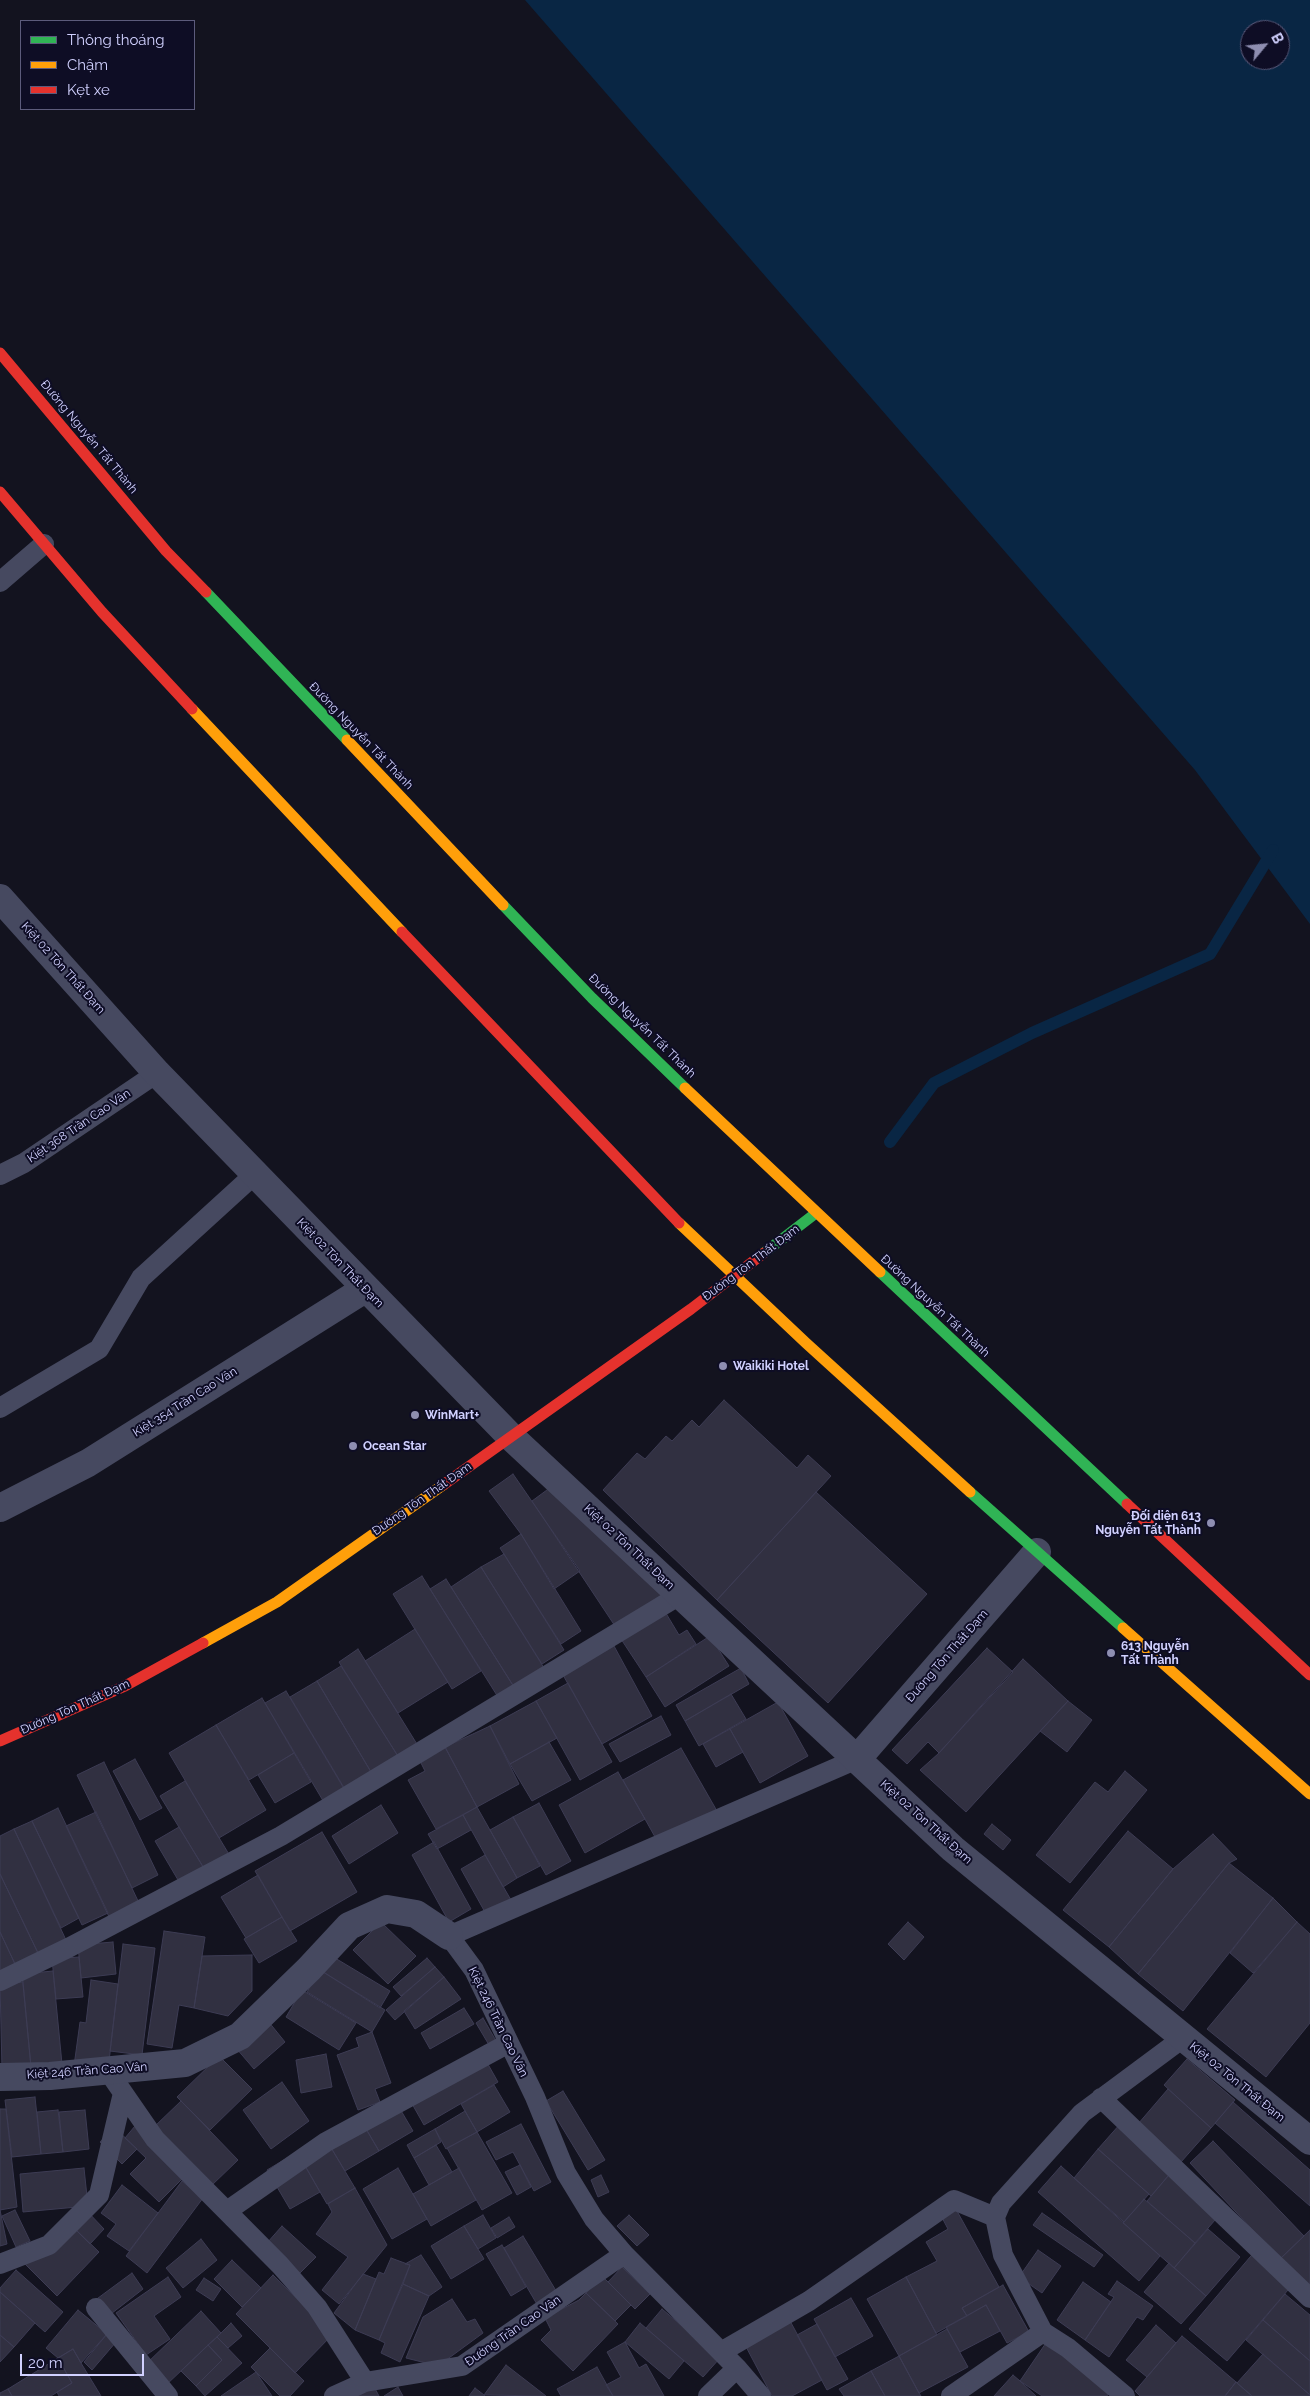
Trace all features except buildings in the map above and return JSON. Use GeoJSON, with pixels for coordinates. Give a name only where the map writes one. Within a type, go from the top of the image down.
{"type":"FeatureCollection","features":[{"type":"Feature","properties":{"kind":"main road","name":"Đường Nguyễn Tất Thành"},"geometry":{"type":"LineString","coordinates":[[0,354],[187,572],[592,998],[816,1214],[1310,1675]]}},
{"type":"Feature","properties":{"kind":"main road"},"geometry":{"type":"LineString","coordinates":[[0,492],[102,612],[349,877],[676,1220],[734,1277],[1037,1552],[1310,1794]]}},
{"type":"Feature","properties":{"kind":"main road","name":"Đường Tôn Thất Đạm"},"geometry":{"type":"LineString","coordinates":[[0,1741],[125,1686],[277,1602],[734,1277],[816,1214]]}},
{"type":"Feature","properties":{"kind":"street","name":"Kiệt 02 Tôn Thất Đạm"},"geometry":{"type":"LineString","coordinates":[[0,898],[157,1073],[510,1436],[953,1848],[1310,2141]]}},
{"type":"Feature","properties":{"kind":"street","name":"Kiệt 354 Trần Cao Vân"},"geometry":{"type":"LineString","coordinates":[[0,1508],[88,1463],[365,1289]]}},
{"type":"Feature","properties":{"kind":"street","name":"Đường Tôn Thất Đạm"},"geometry":{"type":"LineString","coordinates":[[857,1759],[1037,1552]]}},
{"type":"Feature","properties":{"kind":"street","name":"Kiệt 246 Trần Cao Vân"},"geometry":{"type":"LineString","coordinates":[[0,2076],[50,2076],[186,2063],[240,2036],[309,1969],[348,1926],[387,1909],[416,1914],[449,1936]]}},
{"type":"Feature","properties":{"kind":"lane"},"geometry":{"type":"LineString","coordinates":[[0,582],[44,544]]}},
{"type":"Feature","properties":{"kind":"lane","name":"Kiệt 368 Trần Cao Vân"},"geometry":{"type":"LineString","coordinates":[[0,1175],[24,1163],[157,1073]]}},
{"type":"Feature","properties":{"kind":"lane"},"geometry":{"type":"LineString","coordinates":[[0,1408],[99,1349],[140,1278],[255,1174]]}},
{"type":"Feature","properties":{"kind":"lane"},"geometry":{"type":"LineString","coordinates":[[0,1981],[70,1947],[281,1836],[680,1595]]}},
{"type":"Feature","properties":{"kind":"lane"},"geometry":{"type":"LineString","coordinates":[[449,1936],[857,1759]]}},
{"type":"Feature","properties":{"kind":"lane","name":"Kiệt 246 Trần Cao Vân"},"geometry":{"type":"LineString","coordinates":[[449,1936],[474,1970],[535,2097],[566,2173],[594,2219],[624,2254],[737,2368],[760,2396]]}},
{"type":"Feature","properties":{"kind":"lane"},"geometry":{"type":"LineString","coordinates":[[1125,2396],[1074,2353],[1043,2332],[1002,2255],[995,2217],[1001,2203],[1016,2183],[1082,2113],[1183,2038]]}},
{"type":"Feature","properties":{"kind":"lane"},"geometry":{"type":"LineString","coordinates":[[227,2211],[326,2142],[509,2044]]}},
{"type":"Feature","properties":{"kind":"lane"},"geometry":{"type":"LineString","coordinates":[[108,2070],[155,2140],[280,2265],[317,2307],[365,2382]]}},
{"type":"Feature","properties":{"kind":"lane"},"geometry":{"type":"LineString","coordinates":[[0,2264],[49,2245],[99,2195],[123,2093]]}},
{"type":"Feature","properties":{"kind":"lane"},"geometry":{"type":"LineString","coordinates":[[1102,2098],[1310,2298]]}},
{"type":"Feature","properties":{"kind":"lane"},"geometry":{"type":"LineString","coordinates":[[721,2352],[809,2301],[954,2200],[995,2217]]}},
{"type":"Feature","properties":{"kind":"lane","name":"Đường Trần Cao Vân"},"geometry":{"type":"LineString","coordinates":[[334,2396],[365,2382],[462,2366],[624,2254]]}},
{"type":"Feature","properties":{"kind":"lane"},"geometry":{"type":"LineString","coordinates":[[96,2308],[168,2396]]}},
{"type":"Feature","properties":{"kind":"lane"},"geometry":{"type":"LineString","coordinates":[[951,2396],[1043,2332]]}},
{"type":"Feature","properties":{"kind":"lane"},"geometry":{"type":"LineString","coordinates":[[708,2396],[737,2368]]}},
{"type":"Feature","properties":{"kind":"water"},"geometry":{"type":"Polygon","coordinates":[[[525,0],[1310,0],[1310,924],[1195,770],[525,0]]]}},
{"type":"Feature","properties":{"kind":"waterway"},"geometry":{"type":"LineString","coordinates":[[890,1142],[934,1083],[1032,1033],[1210,954],[1273,850]]}},
{"type":"Feature","properties":{"kind":"traffic: fast"},"geometry":{"type":"LineString","coordinates":[[206,592],[347,740]]}},
{"type":"Feature","properties":{"kind":"traffic: fast"},"geometry":{"type":"LineString","coordinates":[[503,905],[592,998],[685,1088]]}},
{"type":"Feature","properties":{"kind":"traffic: fast"},"geometry":{"type":"LineString","coordinates":[[764,1253],[816,1213]]}},
{"type":"Feature","properties":{"kind":"traffic: fast"},"geometry":{"type":"LineString","coordinates":[[880,1272],[1127,1504]]}},
{"type":"Feature","properties":{"kind":"traffic: fast"},"geometry":{"type":"LineString","coordinates":[[970,1492],[1123,1628]]}},
{"type":"Feature","properties":{"kind":"traffic: slow"},"geometry":{"type":"LineString","coordinates":[[192,709],[402,932]]}},
{"type":"Feature","properties":{"kind":"traffic: slow"},"geometry":{"type":"LineString","coordinates":[[347,740],[503,905]]}},
{"type":"Feature","properties":{"kind":"traffic: slow"},"geometry":{"type":"LineString","coordinates":[[685,1088],[880,1272]]}},
{"type":"Feature","properties":{"kind":"traffic: slow"},"geometry":{"type":"LineString","coordinates":[[679,1223],[806,1343],[970,1492]]}},
{"type":"Feature","properties":{"kind":"traffic: slow"},"geometry":{"type":"LineString","coordinates":[[203,1643],[277,1602],[443,1485]]}},
{"type":"Feature","properties":{"kind":"traffic: slow"},"geometry":{"type":"LineString","coordinates":[[1123,1628],[1310,1794]]}},
{"type":"Feature","properties":{"kind":"traffic: jam"},"geometry":{"type":"LineString","coordinates":[[0,353],[166,551],[206,592]]}},
{"type":"Feature","properties":{"kind":"traffic: jam"},"geometry":{"type":"LineString","coordinates":[[0,492],[102,612],[192,709]]}},
{"type":"Feature","properties":{"kind":"traffic: jam"},"geometry":{"type":"LineString","coordinates":[[402,932],[679,1223]]}},
{"type":"Feature","properties":{"kind":"traffic: jam"},"geometry":{"type":"LineString","coordinates":[[443,1485],[691,1309],[764,1253]]}},
{"type":"Feature","properties":{"kind":"traffic: jam"},"geometry":{"type":"LineString","coordinates":[[1127,1504],[1310,1675]]}},
{"type":"Feature","properties":{"kind":"traffic: jam"},"geometry":{"type":"LineString","coordinates":[[0,1741],[125,1686],[203,1643]]}},
{"type":"Feature","properties":{"kind":"place","name":"Waikiki Hotel"},"geometry":{"type":"Point","coordinates":[723,1366]}},
{"type":"Feature","properties":{"kind":"place","name":"WinMart+"},"geometry":{"type":"Point","coordinates":[415,1415]}},
{"type":"Feature","properties":{"kind":"place","name":"Ocean Star"},"geometry":{"type":"Point","coordinates":[353,1446]}},
{"type":"Feature","properties":{"kind":"place","name":"Đối diện 613 Nguyễn Tất Thành"},"geometry":{"type":"Point","coordinates":[1211,1523]}},
{"type":"Feature","properties":{"kind":"place","name":"613 Nguyễn Tất Thành"},"geometry":{"type":"Point","coordinates":[1111,1653]}}]}
